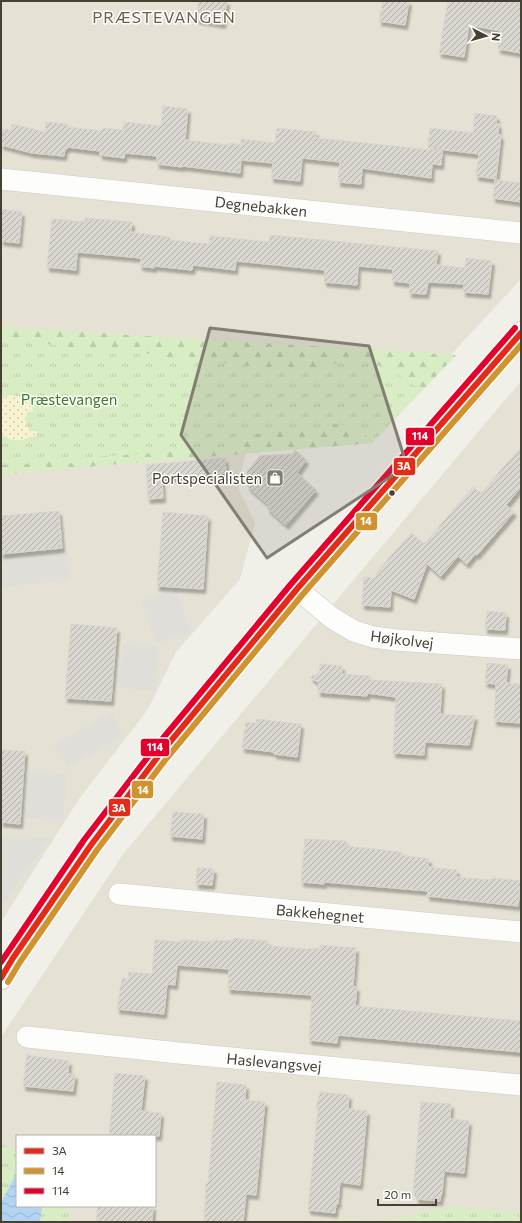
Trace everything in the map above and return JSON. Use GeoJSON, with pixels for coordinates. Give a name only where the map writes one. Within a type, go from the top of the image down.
{"type":"FeatureCollection","features":[{"type":"Feature","properties":{"kind":"street","name":"Degnebakken"},"geometry":{"type":"LineString","coordinates":[[1,179],[521,233]]}},
{"type":"Feature","properties":{"kind":"street"},"geometry":{"type":"LineString","coordinates":[[1,978],[13,958],[91,845],[160,754],[297,589],[521,333]]}},
{"type":"Feature","properties":{"kind":"street","name":"Højkolvej"},"geometry":{"type":"LineString","coordinates":[[297,589],[332,618],[354,631],[373,637],[521,649]]}},
{"type":"Feature","properties":{"kind":"street","name":"Bakkehegnet"},"geometry":{"type":"LineString","coordinates":[[119,894],[521,932]]}},
{"type":"Feature","properties":{"kind":"street","name":"Haslevangsvej"},"geometry":{"type":"LineString","coordinates":[[27,1037],[179,1053],[521,1085]]}},
{"type":"Feature","properties":{"kind":"highlighted area"},"geometry":{"type":"Polygon","coordinates":[[[210,328],[369,346],[407,466],[267,558],[181,435],[210,328]]]}},
{"type":"Feature","properties":{"kind":"shaded area"},"geometry":{"type":"Polygon","coordinates":[[[1,1],[521,1],[521,279],[371,441],[246,450],[238,488],[255,523],[240,579],[176,652],[148,709],[79,799],[1,922],[1,1]]]}},
{"type":"Feature","properties":{"kind":"shaded area"},"geometry":{"type":"Polygon","coordinates":[[[521,381],[521,1222],[1,1222],[1,1037],[124,853],[521,381]]]}},
{"type":"Feature","properties":{"kind":"shaded area"},"geometry":{"type":"Polygon","coordinates":[[[67,549],[70,580],[1,587],[1,555],[67,549]]]}},
{"type":"Feature","properties":{"kind":"shaded area"},"geometry":{"type":"Polygon","coordinates":[[[176,589],[191,632],[157,644],[141,601],[176,589]]]}},
{"type":"Feature","properties":{"kind":"shaded area"},"geometry":{"type":"Polygon","coordinates":[[[123,643],[159,646],[155,691],[119,688],[123,643]]]}},
{"type":"Feature","properties":{"kind":"shaded area"},"geometry":{"type":"Polygon","coordinates":[[[111,712],[124,735],[67,768],[54,745],[111,712]]]}},
{"type":"Feature","properties":{"kind":"shaded area"},"geometry":{"type":"Polygon","coordinates":[[[29,771],[67,774],[63,821],[25,817],[29,771]]]}},
{"type":"Feature","properties":{"kind":"shaded area"},"geometry":{"type":"Polygon","coordinates":[[[1,838],[50,838],[1,907],[1,838]]]}},
{"type":"Feature","properties":{"kind":"green space","name":"Præstevangen"},"geometry":{"type":"Polygon","coordinates":[[[1,327],[456,355],[372,443],[1,474],[1,327]]]}},
{"type":"Feature","properties":{"kind":"green space"},"geometry":{"type":"Polygon","coordinates":[[[1,327],[456,355],[422,391],[390,370],[362,362],[344,362],[291,371],[227,363],[172,360],[130,349],[72,348],[32,341],[1,340],[1,327]]]}},
{"type":"Feature","properties":{"kind":"green space"},"geometry":{"type":"Polygon","coordinates":[[[333,424],[361,430],[372,443],[1,474],[1,465],[32,464],[46,459],[67,465],[81,458],[227,448],[261,433],[272,431],[310,431],[333,424]]]}},
{"type":"Feature","properties":{"kind":"green space"},"geometry":{"type":"Polygon","coordinates":[[[1,1145],[16,1148],[16,1207],[71,1207],[70,1222],[1,1222],[1,1145]]]}},
{"type":"Feature","properties":{"kind":"green space"},"geometry":{"type":"Polygon","coordinates":[[[452,1206],[521,1213],[521,1222],[328,1222],[346,1218],[382,1221],[452,1206]]]}},
{"type":"Feature","properties":{"kind":"sand"},"geometry":{"type":"Polygon","coordinates":[[[10,395],[21,397],[30,404],[33,411],[27,412],[26,423],[27,427],[31,431],[36,431],[37,435],[23,440],[14,440],[1,434],[1,400],[10,395]]]}},
{"type":"Feature","properties":{"kind":"water"},"geometry":{"type":"Polygon","coordinates":[[[16,1175],[16,1207],[42,1207],[40,1222],[1,1222],[1,1202],[16,1175]]]}},
{"type":"Feature","properties":{"kind":"building"},"geometry":{"type":"Polygon","coordinates":[[[199,1],[227,1],[223,24],[196,19],[199,1]]]}},
{"type":"Feature","properties":{"kind":"building"},"geometry":{"type":"Polygon","coordinates":[[[383,1],[409,1],[405,25],[379,21],[383,1]]]}},
{"type":"Feature","properties":{"kind":"building"},"geometry":{"type":"Polygon","coordinates":[[[448,1],[512,1],[521,3],[521,53],[498,49],[501,31],[469,25],[464,57],[439,53],[448,1]]]}},
{"type":"Feature","properties":{"kind":"building"},"geometry":{"type":"Polygon","coordinates":[[[163,106],[188,109],[185,140],[228,145],[229,143],[241,145],[241,139],[275,143],[277,128],[316,132],[316,138],[442,151],[441,165],[432,164],[431,178],[362,168],[361,184],[338,182],[340,162],[302,158],[300,181],[271,178],[273,163],[241,160],[240,173],[157,164],[157,156],[125,153],[124,158],[100,155],[100,151],[67,147],[67,149],[65,148],[64,156],[32,153],[1,145],[1,129],[11,130],[12,124],[45,132],[46,122],[67,124],[67,127],[102,131],[103,128],[123,130],[124,122],[161,126],[163,106]]]}},
{"type":"Feature","properties":{"kind":"building"},"geometry":{"type":"Polygon","coordinates":[[[475,113],[497,116],[496,124],[499,124],[498,135],[501,135],[496,179],[476,176],[479,154],[428,148],[430,128],[473,133],[475,113]]]}},
{"type":"Feature","properties":{"kind":"building"},"geometry":{"type":"Polygon","coordinates":[[[495,180],[521,183],[521,202],[493,198],[495,180]]]}},
{"type":"Feature","properties":{"kind":"building"},"geometry":{"type":"Polygon","coordinates":[[[1,209],[22,212],[19,243],[1,241],[1,209]]]}},
{"type":"Feature","properties":{"kind":"building"},"geometry":{"type":"Polygon","coordinates":[[[85,218],[132,222],[131,232],[170,237],[170,240],[209,244],[210,236],[269,242],[270,235],[438,251],[436,265],[465,268],[466,258],[492,261],[488,294],[463,292],[464,284],[428,282],[426,294],[409,293],[410,283],[392,281],[393,269],[358,266],[357,285],[324,282],[325,270],[236,261],[235,270],[193,265],[192,270],[154,266],[154,268],[140,266],[141,258],[77,252],[76,270],[47,267],[52,219],[85,222],[85,218]]]}},
{"type":"Feature","properties":{"kind":"building"},"geometry":{"type":"Polygon","coordinates":[[[521,447],[521,487],[506,505],[514,512],[477,555],[475,554],[467,564],[458,556],[441,576],[427,564],[414,599],[391,590],[390,607],[362,605],[364,577],[376,578],[376,573],[411,533],[424,544],[473,487],[481,493],[521,447]]]}},
{"type":"Feature","properties":{"kind":"building"},"geometry":{"type":"Polygon","coordinates":[[[295,450],[306,460],[297,473],[316,490],[286,525],[267,508],[269,505],[248,487],[247,472],[260,456],[292,454],[295,450]]]}},
{"type":"Feature","properties":{"kind":"building"},"geometry":{"type":"Polygon","coordinates":[[[225,458],[226,473],[162,478],[163,498],[148,499],[146,465],[225,458]]]}},
{"type":"Feature","properties":{"kind":"building"},"geometry":{"type":"Polygon","coordinates":[[[59,511],[62,548],[1,554],[1,516],[59,511]]]}},
{"type":"Feature","properties":{"kind":"building"},"geometry":{"type":"Polygon","coordinates":[[[163,512],[208,516],[203,589],[157,586],[163,512]]]}},
{"type":"Feature","properties":{"kind":"building"},"geometry":{"type":"Polygon","coordinates":[[[487,611],[506,613],[505,630],[485,629],[487,611]]]}},
{"type":"Feature","properties":{"kind":"building"},"geometry":{"type":"Polygon","coordinates":[[[71,624],[117,628],[111,701],[65,698],[71,624]]]}},
{"type":"Feature","properties":{"kind":"building"},"geometry":{"type":"Polygon","coordinates":[[[487,663],[508,665],[506,683],[521,684],[521,723],[494,721],[496,684],[485,683],[487,663]]]}},
{"type":"Feature","properties":{"kind":"building"},"geometry":{"type":"Polygon","coordinates":[[[320,664],[342,666],[342,674],[370,676],[370,680],[442,684],[440,714],[475,716],[469,745],[425,742],[424,755],[393,753],[396,697],[367,693],[367,696],[318,692],[319,683],[310,677],[319,673],[320,664]]]}},
{"type":"Feature","properties":{"kind":"building"},"geometry":{"type":"Polygon","coordinates":[[[257,719],[301,724],[297,757],[274,754],[274,752],[242,748],[246,722],[256,723],[257,719]]]}},
{"type":"Feature","properties":{"kind":"building"},"geometry":{"type":"Polygon","coordinates":[[[1,750],[25,751],[20,824],[1,822],[1,750]]]}},
{"type":"Feature","properties":{"kind":"building"},"geometry":{"type":"Polygon","coordinates":[[[173,812],[204,814],[202,839],[170,836],[173,812]]]}},
{"type":"Feature","properties":{"kind":"building"},"geometry":{"type":"Polygon","coordinates":[[[305,839],[346,841],[346,846],[401,852],[401,855],[429,859],[428,867],[457,870],[456,877],[492,880],[492,878],[521,881],[518,906],[427,896],[428,891],[324,882],[324,884],[301,882],[305,839]]]}},
{"type":"Feature","properties":{"kind":"building"},"geometry":{"type":"Polygon","coordinates":[[[197,868],[214,869],[212,885],[196,884],[197,868]]]}},
{"type":"Feature","properties":{"kind":"building"},"geometry":{"type":"Polygon","coordinates":[[[233,938],[268,941],[268,946],[303,949],[320,948],[320,945],[356,948],[353,987],[357,987],[355,1006],[521,1021],[521,1052],[338,1035],[337,1043],[309,1040],[312,995],[228,989],[229,969],[177,965],[175,985],[167,984],[164,1014],[117,1009],[122,978],[128,979],[129,972],[152,974],[155,940],[212,942],[212,940],[233,941],[233,938]]]}},
{"type":"Feature","properties":{"kind":"building"},"geometry":{"type":"Polygon","coordinates":[[[27,1055],[69,1061],[68,1074],[75,1075],[73,1091],[23,1086],[27,1055]]]}},
{"type":"Feature","properties":{"kind":"building"},"geometry":{"type":"Polygon","coordinates":[[[115,1073],[145,1076],[141,1111],[161,1113],[159,1136],[109,1135],[115,1073]]]}},
{"type":"Feature","properties":{"kind":"building"},"geometry":{"type":"Polygon","coordinates":[[[217,1082],[246,1085],[245,1100],[265,1102],[256,1195],[246,1194],[243,1222],[204,1222],[206,1183],[208,1183],[217,1082]]]}},
{"type":"Feature","properties":{"kind":"building"},"geometry":{"type":"Polygon","coordinates":[[[320,1092],[349,1095],[348,1109],[367,1111],[360,1185],[340,1182],[338,1204],[336,1204],[335,1213],[308,1210],[318,1108],[316,1108],[320,1092]]]}},
{"type":"Feature","properties":{"kind":"building"},"geometry":{"type":"Polygon","coordinates":[[[421,1102],[451,1104],[450,1119],[469,1121],[464,1173],[444,1171],[440,1201],[416,1199],[417,1192],[413,1191],[421,1102]]]}},
{"type":"Feature","properties":{"kind":"building"},"geometry":{"type":"Polygon","coordinates":[[[98,1207],[153,1207],[152,1222],[96,1222],[98,1207]]]}},
{"type":"Feature","properties":{"kind":"transit line","name":"114"},"geometry":{"type":"LineString","coordinates":[[1,962],[84,840],[154,749],[291,584],[515,328]]}},
{"type":"Feature","properties":{"kind":"transit line","name":"3A"},"geometry":{"type":"LineString","coordinates":[[1,978],[13,958],[91,845],[160,754],[297,589],[521,333]]}},
{"type":"Feature","properties":{"kind":"transit line","name":"14"},"geometry":{"type":"LineString","coordinates":[[8,982],[20,962],[97,850],[166,759],[303,594],[521,345]]}},
{"type":"Feature","properties":{"kind":"place","name":"Portspecialisten"},"geometry":{"type":"Point","coordinates":[275,478]}},
{"type":"Feature","properties":{"kind":"district","name":"PRÆSTEVANGEN"},"geometry":{"type":"Point","coordinates":[164,16]}}]}
